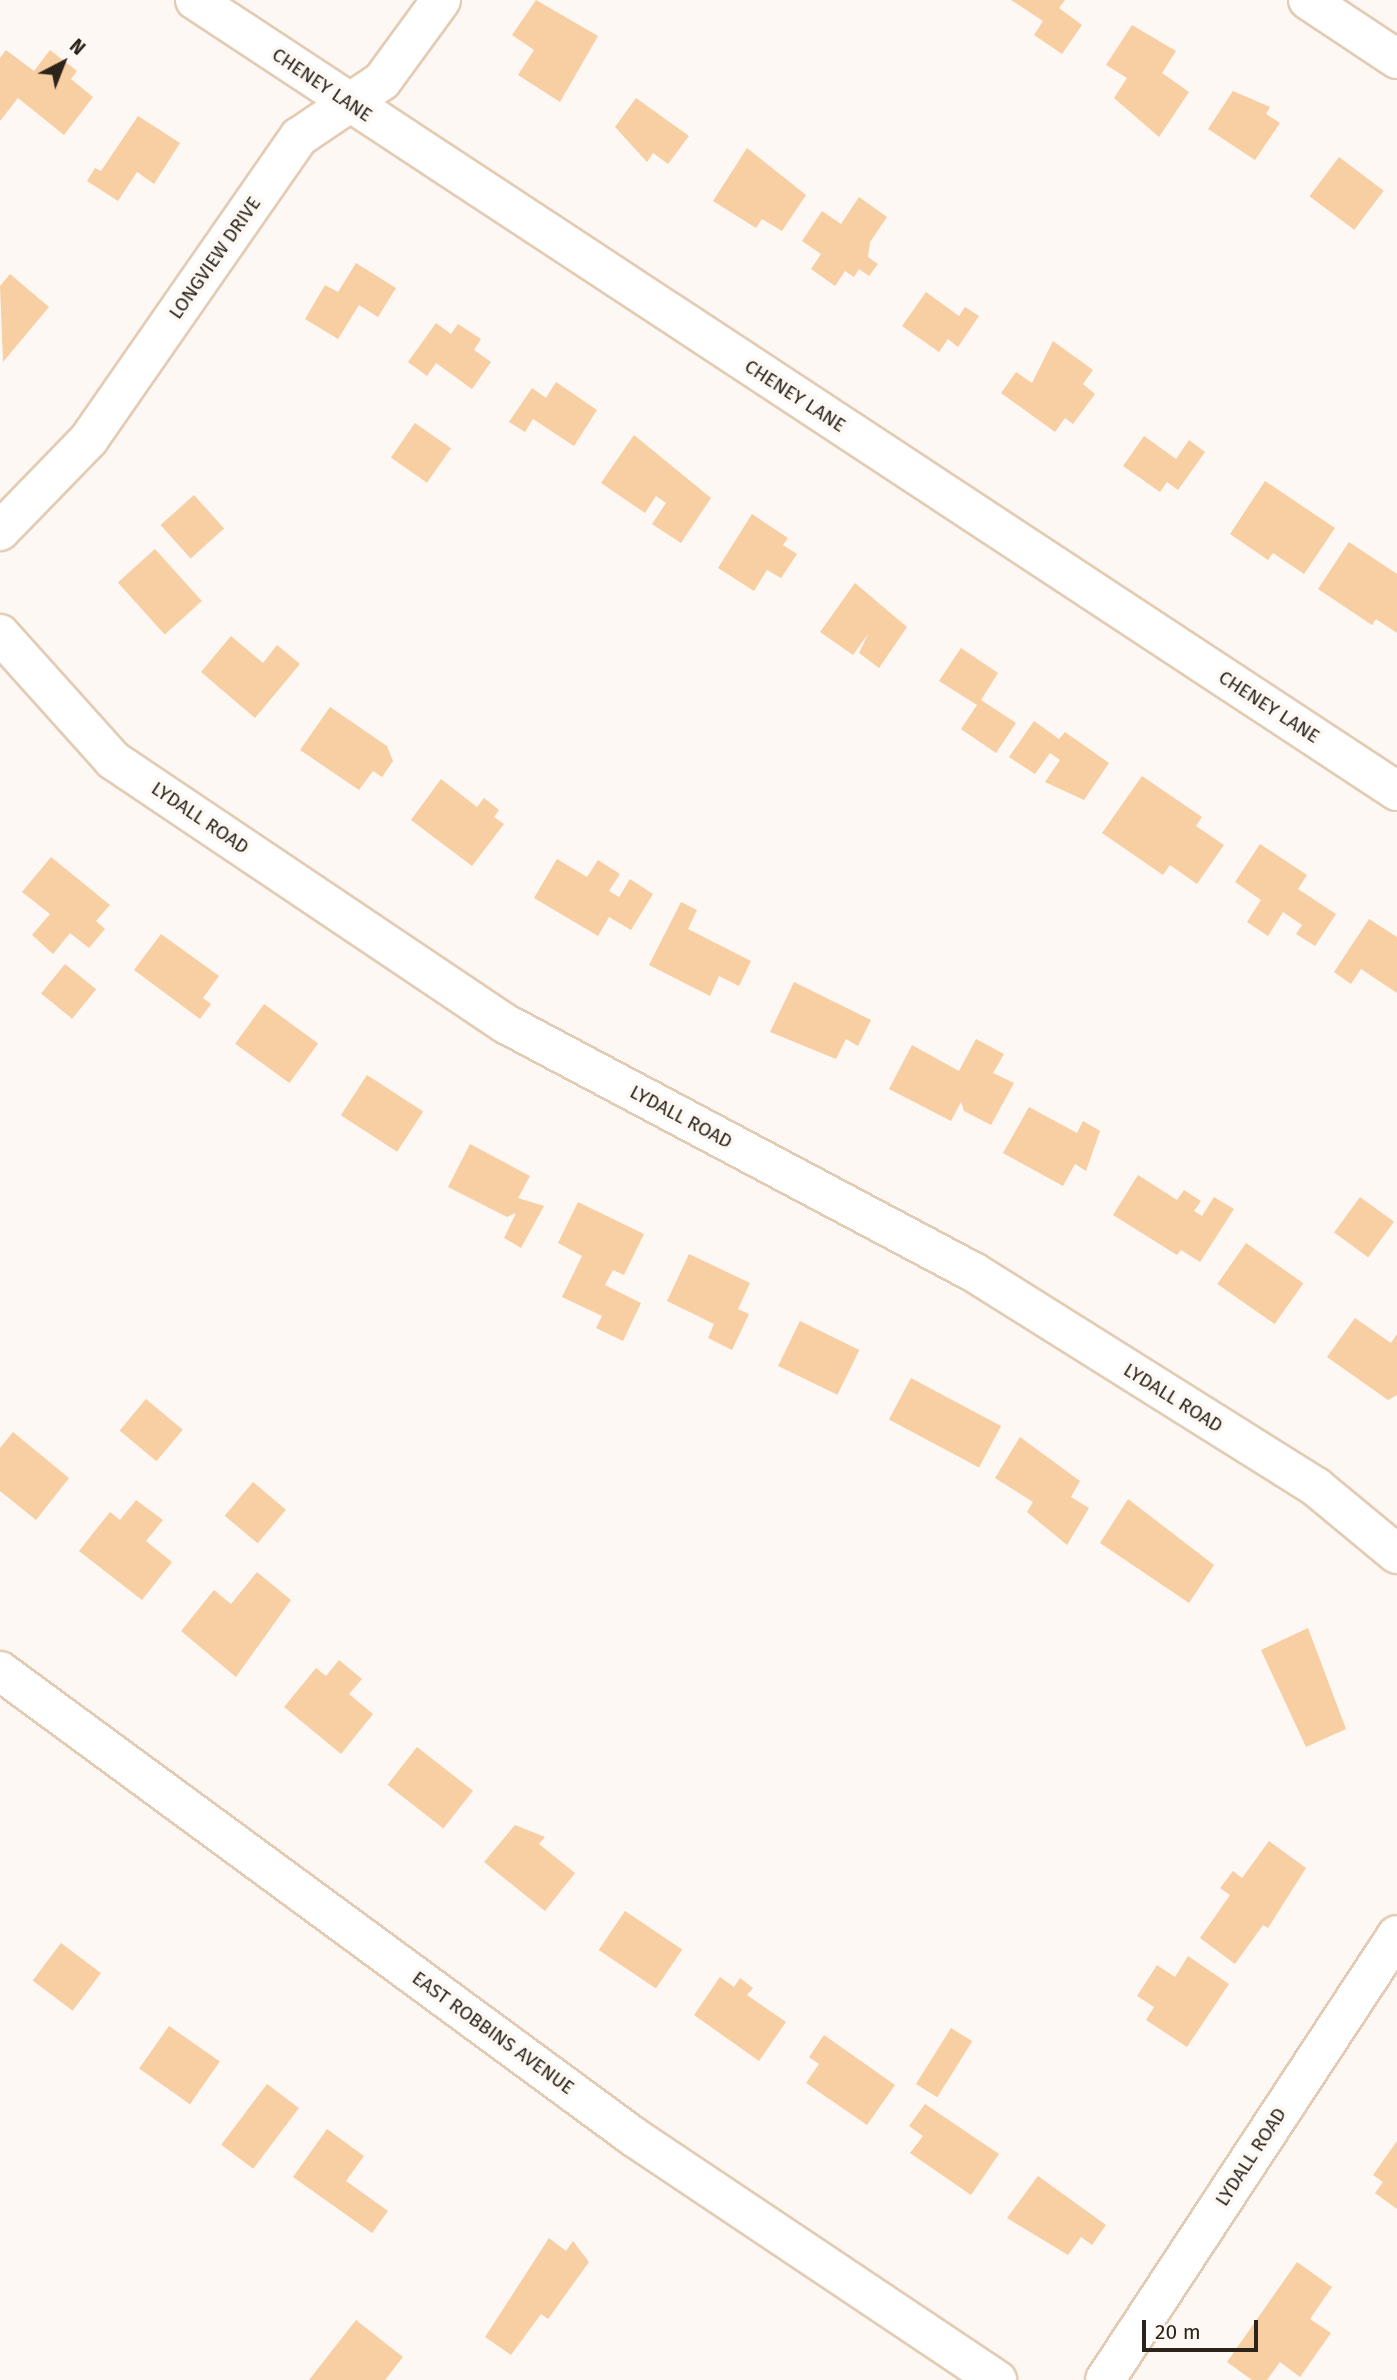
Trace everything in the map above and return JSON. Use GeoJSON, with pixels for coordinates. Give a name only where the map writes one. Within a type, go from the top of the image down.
{"type":"FeatureCollection","features":[{"type":"Feature","properties":{"kind":"street","name":"CHENEY LANE"},"geometry":{"type":"LineString","coordinates":[[195,0],[1397,791]]}},
{"type":"Feature","properties":{"kind":"street","name":"LONGVIEW DRIVE"},"geometry":{"type":"LineString","coordinates":[[0,531],[89,439],[299,137],[382,81],[441,0]]}},
{"type":"Feature","properties":{"kind":"street"},"geometry":{"type":"LineString","coordinates":[[1308,0],[1397,58]]}},
{"type":"Feature","properties":{"kind":"street","name":"LYDALL ROAD"},"geometry":{"type":"LineString","coordinates":[[0,634],[113,760],[506,1024],[975,1273],[1316,1487],[1397,1555]]}},
{"type":"Feature","properties":{"kind":"street","name":"EAST ROBBINS AVENUE"},"geometry":{"type":"LineString","coordinates":[[0,1671],[635,2137],[997,2380]]}},
{"type":"Feature","properties":{"kind":"street","name":"LYDALL ROAD"},"geometry":{"type":"LineString","coordinates":[[1105,2380],[1397,1935]]}},
{"type":"Feature","properties":{"kind":"building"},"geometry":{"type":"Polygon","coordinates":[[[536,0],[598,36],[560,102],[518,75],[534,50],[512,35],[536,0]]]}},
{"type":"Feature","properties":{"kind":"building"},"geometry":{"type":"Polygon","coordinates":[[[1011,0],[1065,0],[1059,8],[1082,25],[1062,54],[1034,35],[1043,21],[1011,0]]]}},
{"type":"Feature","properties":{"kind":"building"},"geometry":{"type":"Polygon","coordinates":[[[1132,25],[1176,51],[1162,73],[1189,92],[1159,137],[1114,98],[1127,78],[1106,65],[1132,25]]]}},
{"type":"Feature","properties":{"kind":"building"},"geometry":{"type":"Polygon","coordinates":[[[6,50],[34,71],[50,50],[77,71],[71,79],[93,97],[64,135],[18,98],[0,121],[0,58],[6,50]]]}},
{"type":"Feature","properties":{"kind":"building"},"geometry":{"type":"Polygon","coordinates":[[[1233,91],[1270,107],[1266,114],[1280,123],[1255,160],[1208,129],[1233,91]]]}},
{"type":"Feature","properties":{"kind":"building"},"geometry":{"type":"Polygon","coordinates":[[[636,98],[689,136],[668,164],[653,153],[647,162],[615,127],[636,98]]]}},
{"type":"Feature","properties":{"kind":"building"},"geometry":{"type":"Polygon","coordinates":[[[138,116],[180,143],[154,184],[137,172],[118,201],[87,181],[95,168],[101,171],[138,116]]]}},
{"type":"Feature","properties":{"kind":"building"},"geometry":{"type":"Polygon","coordinates":[[[747,148],[806,195],[782,231],[762,219],[756,228],[713,201],[747,148]]]}},
{"type":"Feature","properties":{"kind":"building"},"geometry":{"type":"Polygon","coordinates":[[[1339,157],[1384,191],[1354,230],[1310,196],[1339,157]]]}},
{"type":"Feature","properties":{"kind":"building"},"geometry":{"type":"Polygon","coordinates":[[[859,197],[887,217],[870,242],[868,257],[878,264],[869,276],[859,269],[854,277],[845,271],[835,286],[811,269],[821,254],[802,241],[822,211],[841,224],[859,197]]]}},
{"type":"Feature","properties":{"kind":"building"},"geometry":{"type":"Polygon","coordinates":[[[356,263],[396,288],[378,317],[359,305],[338,339],[305,319],[325,285],[338,292],[356,263]]]}},
{"type":"Feature","properties":{"kind":"building"},"geometry":{"type":"Polygon","coordinates":[[[10,274],[49,307],[3,362],[0,286],[10,274]]]}},
{"type":"Feature","properties":{"kind":"building"},"geometry":{"type":"Polygon","coordinates":[[[926,292],[959,316],[965,307],[979,316],[958,347],[948,339],[939,352],[902,326],[926,292]]]}},
{"type":"Feature","properties":{"kind":"building"},"geometry":{"type":"Polygon","coordinates":[[[436,323],[451,334],[458,324],[481,339],[474,350],[491,362],[472,389],[436,363],[427,376],[408,362],[436,323]]]}},
{"type":"Feature","properties":{"kind":"building"},"geometry":{"type":"Polygon","coordinates":[[[1053,341],[1093,370],[1083,384],[1095,394],[1073,424],[1065,418],[1055,432],[1001,393],[1016,372],[1032,383],[1053,341]]]}},
{"type":"Feature","properties":{"kind":"building"},"geometry":{"type":"Polygon","coordinates":[[[556,382],[597,410],[574,446],[533,419],[525,432],[509,422],[532,388],[546,398],[556,382]]]}},
{"type":"Feature","properties":{"kind":"building"},"geometry":{"type":"Polygon","coordinates":[[[415,423],[451,448],[427,483],[391,457],[415,423]]]}},
{"type":"Feature","properties":{"kind":"building"},"geometry":{"type":"Polygon","coordinates":[[[634,435],[711,498],[681,543],[652,524],[666,503],[656,496],[645,513],[601,483],[634,435]]]}},
{"type":"Feature","properties":{"kind":"building"},"geometry":{"type":"Polygon","coordinates":[[[1144,436],[1176,459],[1189,440],[1205,452],[1178,490],[1167,482],[1160,492],[1123,466],[1144,436]]]}},
{"type":"Feature","properties":{"kind":"building"},"geometry":{"type":"Polygon","coordinates":[[[1265,481],[1335,528],[1304,574],[1273,553],[1268,560],[1230,534],[1265,481]]]}},
{"type":"Feature","properties":{"kind":"building"},"geometry":{"type":"Polygon","coordinates":[[[194,495],[224,528],[191,559],[161,525],[194,495]]]}},
{"type":"Feature","properties":{"kind":"building"},"geometry":{"type":"Polygon","coordinates":[[[752,514],[788,538],[783,545],[797,554],[781,578],[767,570],[754,591],[718,568],[752,514]]]}},
{"type":"Feature","properties":{"kind":"building"},"geometry":{"type":"Polygon","coordinates":[[[1349,542],[1397,574],[1397,633],[1376,619],[1372,625],[1318,589],[1349,542]]]}},
{"type":"Feature","properties":{"kind":"building"},"geometry":{"type":"Polygon","coordinates":[[[155,549],[202,601],[165,634],[118,582],[155,549]]]}},
{"type":"Feature","properties":{"kind":"building"},"geometry":{"type":"Polygon","coordinates":[[[855,583],[907,627],[879,668],[859,653],[868,634],[853,655],[820,632],[855,583]]]}},
{"type":"Feature","properties":{"kind":"building"},"geometry":{"type":"Polygon","coordinates":[[[231,636],[263,663],[277,645],[300,664],[255,718],[201,672],[231,636]]]}},
{"type":"Feature","properties":{"kind":"building"},"geometry":{"type":"Polygon","coordinates":[[[961,648],[998,673],[981,700],[1016,723],[996,753],[961,729],[977,705],[939,681],[961,648]]]}},
{"type":"Feature","properties":{"kind":"building"},"geometry":{"type":"Polygon","coordinates":[[[330,707],[387,746],[393,761],[382,777],[373,771],[359,790],[300,750],[330,707]]]}},
{"type":"Feature","properties":{"kind":"building"},"geometry":{"type":"Polygon","coordinates":[[[1034,721],[1059,739],[1065,732],[1109,763],[1084,800],[1045,782],[1060,760],[1050,753],[1035,774],[1009,757],[1034,721]]]}},
{"type":"Feature","properties":{"kind":"building"},"geometry":{"type":"Polygon","coordinates":[[[1142,776],[1202,817],[1196,826],[1224,845],[1197,884],[1170,865],[1163,875],[1102,833],[1142,776]]]}},
{"type":"Feature","properties":{"kind":"building"},"geometry":{"type":"Polygon","coordinates":[[[441,779],[477,807],[484,798],[499,810],[494,817],[504,824],[472,866],[411,820],[441,779]]]}},
{"type":"Feature","properties":{"kind":"building"},"geometry":{"type":"Polygon","coordinates":[[[1260,844],[1307,875],[1298,889],[1336,914],[1315,946],[1296,934],[1302,925],[1283,912],[1268,936],[1247,922],[1261,900],[1235,882],[1260,844]]]}},
{"type":"Feature","properties":{"kind":"building"},"geometry":{"type":"Polygon","coordinates":[[[51,857],[110,905],[96,921],[105,929],[89,948],[70,933],[53,954],[32,935],[50,914],[22,892],[51,857]]]}},
{"type":"Feature","properties":{"kind":"building"},"geometry":{"type":"Polygon","coordinates":[[[557,859],[587,877],[598,860],[620,874],[609,891],[619,897],[630,879],[653,894],[631,930],[609,917],[598,936],[534,898],[557,859]]]}},
{"type":"Feature","properties":{"kind":"building"},"geometry":{"type":"Polygon","coordinates":[[[681,902],[697,910],[688,929],[751,961],[739,986],[719,976],[710,996],[649,965],[681,902]]]}},
{"type":"Feature","properties":{"kind":"building"},"geometry":{"type":"Polygon","coordinates":[[[1369,919],[1397,937],[1397,993],[1361,969],[1351,984],[1334,972],[1369,919]]]}},
{"type":"Feature","properties":{"kind":"building"},"geometry":{"type":"Polygon","coordinates":[[[161,934],[219,976],[203,998],[211,1004],[200,1019],[134,970],[161,934]]]}},
{"type":"Feature","properties":{"kind":"building"},"geometry":{"type":"Polygon","coordinates":[[[65,964],[96,989],[72,1019],[41,994],[65,964]]]}},
{"type":"Feature","properties":{"kind":"building"},"geometry":{"type":"Polygon","coordinates":[[[794,982],[871,1020],[858,1046],[846,1039],[836,1059],[770,1032],[794,982]]]}},
{"type":"Feature","properties":{"kind":"building"},"geometry":{"type":"Polygon","coordinates":[[[264,1004],[318,1043],[289,1083],[235,1044],[264,1004]]]}},
{"type":"Feature","properties":{"kind":"building"},"geometry":{"type":"Polygon","coordinates":[[[976,1039],[1004,1054],[993,1073],[1014,1083],[991,1125],[964,1111],[961,1102],[951,1121],[889,1089],[912,1045],[959,1071],[976,1039]]]}},
{"type":"Feature","properties":{"kind":"building"},"geometry":{"type":"Polygon","coordinates":[[[367,1075],[423,1111],[397,1152],[341,1115],[367,1075]]]}},
{"type":"Feature","properties":{"kind":"building"},"geometry":{"type":"Polygon","coordinates":[[[1029,1107],[1077,1133],[1083,1121],[1100,1131],[1086,1171],[1075,1164],[1063,1186],[1003,1153],[1029,1107]]]}},
{"type":"Feature","properties":{"kind":"building"},"geometry":{"type":"Polygon","coordinates":[[[470,1144],[530,1176],[518,1198],[544,1206],[521,1248],[504,1238],[516,1213],[507,1217],[448,1187],[470,1144]]]}},
{"type":"Feature","properties":{"kind":"building"},"geometry":{"type":"Polygon","coordinates":[[[1138,1175],[1177,1200],[1184,1190],[1201,1201],[1194,1211],[1202,1216],[1214,1197],[1234,1209],[1200,1262],[1181,1250],[1177,1255],[1113,1215],[1138,1175]]]}},
{"type":"Feature","properties":{"kind":"building"},"geometry":{"type":"Polygon","coordinates":[[[1360,1197],[1394,1222],[1368,1257],[1334,1233],[1360,1197]]]}},
{"type":"Feature","properties":{"kind":"building"},"geometry":{"type":"Polygon","coordinates":[[[578,1202],[644,1234],[624,1275],[613,1270],[605,1285],[641,1303],[623,1341],[596,1328],[602,1316],[562,1297],[582,1256],[558,1243],[578,1202]]]}},
{"type":"Feature","properties":{"kind":"building"},"geometry":{"type":"Polygon","coordinates":[[[1246,1243],[1303,1283],[1275,1324],[1217,1284],[1246,1243]]]}},
{"type":"Feature","properties":{"kind":"building"},"geometry":{"type":"Polygon","coordinates":[[[689,1254],[750,1283],[738,1309],[749,1314],[732,1350],[708,1338],[714,1324],[667,1301],[689,1254]]]}},
{"type":"Feature","properties":{"kind":"building"},"geometry":{"type":"Polygon","coordinates":[[[1355,1318],[1391,1343],[1397,1334],[1397,1395],[1388,1400],[1327,1357],[1355,1318]]]}},
{"type":"Feature","properties":{"kind":"building"},"geometry":{"type":"Polygon","coordinates":[[[800,1321],[859,1350],[837,1395],[778,1366],[800,1321]]]}},
{"type":"Feature","properties":{"kind":"building"},"geometry":{"type":"Polygon","coordinates":[[[911,1378],[1001,1426],[979,1467],[889,1419],[911,1378]]]}},
{"type":"Feature","properties":{"kind":"building"},"geometry":{"type":"Polygon","coordinates":[[[146,1399],[183,1430],[156,1461],[120,1430],[146,1399]]]}},
{"type":"Feature","properties":{"kind":"building"},"geometry":{"type":"Polygon","coordinates":[[[13,1432],[69,1478],[36,1520],[0,1491],[0,1448],[13,1432]]]}},
{"type":"Feature","properties":{"kind":"building"},"geometry":{"type":"Polygon","coordinates":[[[1020,1437],[1080,1481],[1071,1497],[1089,1508],[1067,1545],[1027,1512],[1033,1502],[995,1478],[1020,1437]]]}},
{"type":"Feature","properties":{"kind":"building"},"geometry":{"type":"Polygon","coordinates":[[[253,1482],[286,1510],[258,1543],[225,1516],[253,1482]]]}},
{"type":"Feature","properties":{"kind":"building"},"geometry":{"type":"Polygon","coordinates":[[[1128,1499],[1214,1565],[1189,1603],[1100,1543],[1128,1499]]]}},
{"type":"Feature","properties":{"kind":"building"},"geometry":{"type":"Polygon","coordinates":[[[136,1500],[163,1520],[146,1541],[172,1562],[142,1600],[79,1551],[110,1512],[120,1520],[136,1500]]]}},
{"type":"Feature","properties":{"kind":"building"},"geometry":{"type":"Polygon","coordinates":[[[257,1572],[291,1600],[236,1677],[181,1631],[214,1590],[231,1604],[257,1572]]]}},
{"type":"Feature","properties":{"kind":"building"},"geometry":{"type":"Polygon","coordinates":[[[1308,1628],[1346,1729],[1306,1747],[1261,1650],[1308,1628]]]}},
{"type":"Feature","properties":{"kind":"building"},"geometry":{"type":"Polygon","coordinates":[[[339,1660],[362,1679],[349,1694],[373,1714],[341,1754],[284,1707],[316,1668],[326,1676],[339,1660]]]}},
{"type":"Feature","properties":{"kind":"building"},"geometry":{"type":"Polygon","coordinates":[[[417,1747],[473,1791],[443,1829],[387,1785],[417,1747]]]}},
{"type":"Feature","properties":{"kind":"building"},"geometry":{"type":"Polygon","coordinates":[[[515,1825],[545,1837],[539,1844],[575,1873],[545,1911],[484,1862],[515,1825]]]}},
{"type":"Feature","properties":{"kind":"building"},"geometry":{"type":"Polygon","coordinates":[[[1269,1841],[1306,1868],[1268,1928],[1263,1925],[1235,1964],[1200,1938],[1230,1895],[1220,1888],[1233,1871],[1242,1878],[1269,1841]]]}},
{"type":"Feature","properties":{"kind":"building"},"geometry":{"type":"Polygon","coordinates":[[[625,1911],[682,1950],[656,1989],[599,1950],[625,1911]]]}},
{"type":"Feature","properties":{"kind":"building"},"geometry":{"type":"Polygon","coordinates":[[[61,1943],[101,1973],[73,2011],[33,1981],[61,1943]]]}},
{"type":"Feature","properties":{"kind":"building"},"geometry":{"type":"Polygon","coordinates":[[[1188,1956],[1229,1984],[1187,2047],[1146,2020],[1154,2007],[1137,1996],[1157,1965],[1175,1977],[1188,1956]]]}},
{"type":"Feature","properties":{"kind":"building"},"geometry":{"type":"Polygon","coordinates":[[[720,1977],[734,1987],[740,1978],[753,1988],[747,1995],[786,2022],[759,2061],[694,2015],[720,1977]]]}},
{"type":"Feature","properties":{"kind":"building"},"geometry":{"type":"Polygon","coordinates":[[[169,2026],[220,2062],[190,2104],[139,2069],[169,2026]]]}},
{"type":"Feature","properties":{"kind":"building"},"geometry":{"type":"Polygon","coordinates":[[[951,2028],[972,2041],[937,2097],[916,2084],[951,2028]]]}},
{"type":"Feature","properties":{"kind":"building"},"geometry":{"type":"Polygon","coordinates":[[[824,2035],[895,2085],[867,2125],[806,2083],[819,2064],[809,2057],[824,2035]]]}},
{"type":"Feature","properties":{"kind":"building"},"geometry":{"type":"Polygon","coordinates":[[[267,2084],[299,2108],[253,2169],[221,2145],[267,2084]]]}},
{"type":"Feature","properties":{"kind":"building"},"geometry":{"type":"Polygon","coordinates":[[[925,2104],[999,2154],[971,2195],[910,2153],[923,2136],[909,2126],[925,2104]]]}},
{"type":"Feature","properties":{"kind":"building"},"geometry":{"type":"Polygon","coordinates":[[[327,2129],[364,2156],[346,2181],[388,2211],[372,2233],[293,2177],[327,2129]]]}},
{"type":"Feature","properties":{"kind":"building"},"geometry":{"type":"Polygon","coordinates":[[[1397,2141],[1397,2209],[1375,2193],[1383,2182],[1373,2175],[1397,2141]]]}},
{"type":"Feature","properties":{"kind":"building"},"geometry":{"type":"Polygon","coordinates":[[[1038,2176],[1106,2225],[1092,2245],[1081,2237],[1068,2255],[1007,2218],[1038,2176]]]}},
{"type":"Feature","properties":{"kind":"building"},"geometry":{"type":"Polygon","coordinates":[[[549,2238],[566,2251],[573,2241],[589,2262],[548,2319],[541,2314],[511,2355],[485,2337],[549,2238]]]}},
{"type":"Feature","properties":{"kind":"building"},"geometry":{"type":"Polygon","coordinates":[[[1297,2262],[1332,2287],[1310,2319],[1331,2333],[1300,2377],[1280,2362],[1267,2380],[1252,2380],[1227,2362],[1297,2262]]]}},
{"type":"Feature","properties":{"kind":"building"},"geometry":{"type":"Polygon","coordinates":[[[356,2320],[403,2357],[385,2380],[309,2380],[356,2320]]]}}]}
